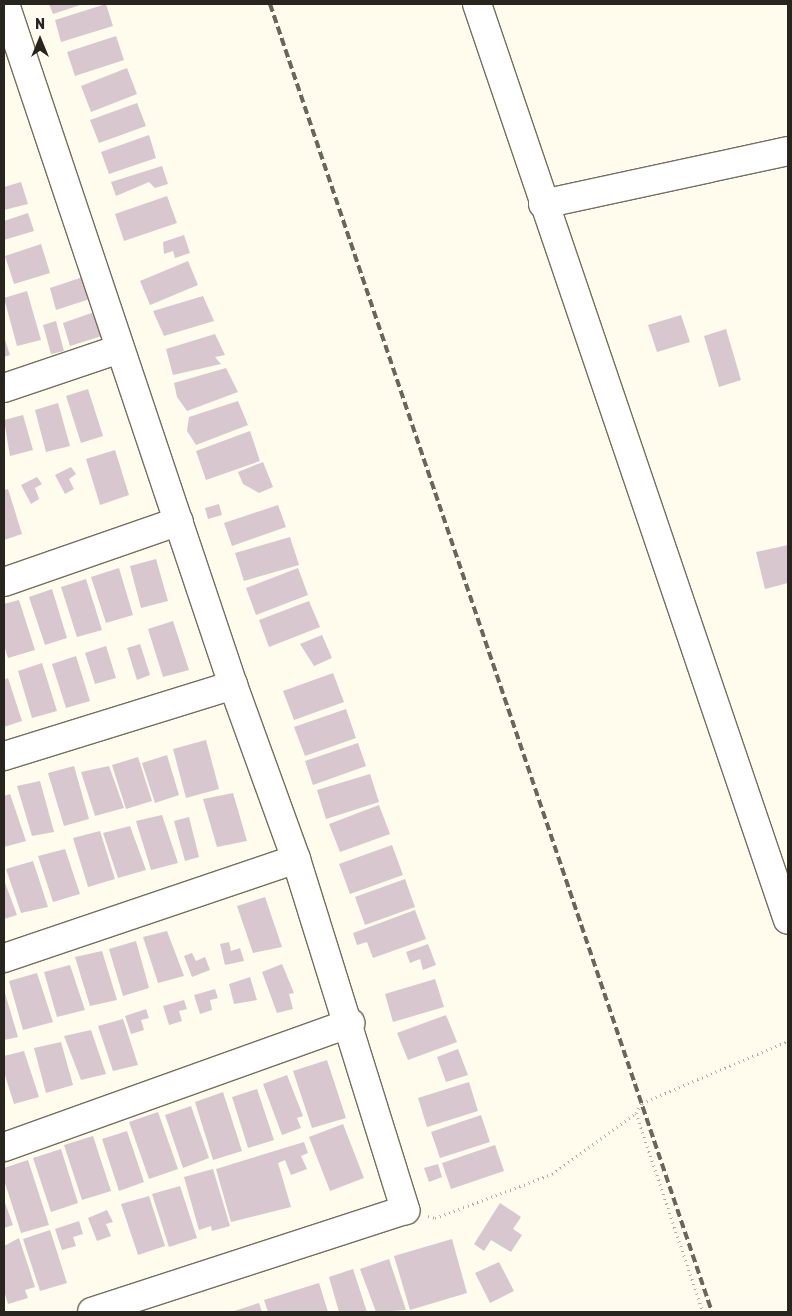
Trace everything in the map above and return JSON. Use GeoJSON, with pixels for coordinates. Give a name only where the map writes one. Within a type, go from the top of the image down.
{"type":"FeatureCollection","features":[{"type":"Feature","properties":{"kind":"street"},"geometry":{"type":"LineString","coordinates":[[5,4],[233,685],[296,859],[350,1023],[405,1210],[92,1312]]}},
{"type":"Feature","properties":{"kind":"street"},"geometry":{"type":"LineString","coordinates":[[477,4],[543,204],[788,920]]}},
{"type":"Feature","properties":{"kind":"street"},"geometry":{"type":"LineString","coordinates":[[543,204],[788,151]]}},
{"type":"Feature","properties":{"kind":"street"},"geometry":{"type":"LineString","coordinates":[[4,388],[119,349]]}},
{"type":"Feature","properties":{"kind":"street"},"geometry":{"type":"LineString","coordinates":[[4,582],[179,521]]}},
{"type":"Feature","properties":{"kind":"street"},"geometry":{"type":"LineString","coordinates":[[4,756],[233,685]]}},
{"type":"Feature","properties":{"kind":"street"},"geometry":{"type":"LineString","coordinates":[[4,958],[296,859]]}},
{"type":"Feature","properties":{"kind":"street"},"geometry":{"type":"LineString","coordinates":[[4,1147],[350,1023]]}},
{"type":"Feature","properties":{"kind":"path"},"geometry":{"type":"LineString","coordinates":[[405,1210],[435,1218],[552,1174],[636,1113],[642,1103],[788,1041]]}},
{"type":"Feature","properties":{"kind":"path"},"geometry":{"type":"LineString","coordinates":[[636,1113],[703,1312]]}},
{"type":"Feature","properties":{"kind":"building"},"geometry":{"type":"Polygon","coordinates":[[[49,4],[83,4],[53,14],[49,4]]]}},
{"type":"Feature","properties":{"kind":"building"},"geometry":{"type":"Polygon","coordinates":[[[106,4],[113,26],[61,42],[55,20],[106,4]]]}},
{"type":"Feature","properties":{"kind":"building"},"geometry":{"type":"Polygon","coordinates":[[[116,36],[124,60],[75,76],[67,52],[116,36]]]}},
{"type":"Feature","properties":{"kind":"building"},"geometry":{"type":"Polygon","coordinates":[[[127,68],[137,94],[91,112],[81,86],[127,68]]]}},
{"type":"Feature","properties":{"kind":"building"},"geometry":{"type":"Polygon","coordinates":[[[137,103],[146,126],[99,143],[90,120],[137,103]]]}},
{"type":"Feature","properties":{"kind":"building"},"geometry":{"type":"Polygon","coordinates":[[[149,135],[156,158],[109,174],[101,152],[149,135]]]}},
{"type":"Feature","properties":{"kind":"building"},"geometry":{"type":"Polygon","coordinates":[[[162,166],[168,184],[155,188],[149,182],[116,196],[111,182],[162,166]]]}},
{"type":"Feature","properties":{"kind":"building"},"geometry":{"type":"Polygon","coordinates":[[[21,182],[28,204],[4,210],[4,187],[21,182]]]}},
{"type":"Feature","properties":{"kind":"building"},"geometry":{"type":"Polygon","coordinates":[[[167,196],[177,223],[124,241],[115,214],[167,196]]]}},
{"type":"Feature","properties":{"kind":"building"},"geometry":{"type":"Polygon","coordinates":[[[28,213],[34,231],[4,240],[4,221],[28,213]]]}},
{"type":"Feature","properties":{"kind":"building"},"geometry":{"type":"Polygon","coordinates":[[[184,235],[190,253],[175,258],[173,251],[164,254],[163,242],[184,235]]]}},
{"type":"Feature","properties":{"kind":"building"},"geometry":{"type":"Polygon","coordinates":[[[41,244],[50,273],[14,284],[5,256],[41,244]]]}},
{"type":"Feature","properties":{"kind":"building"},"geometry":{"type":"Polygon","coordinates":[[[188,261],[198,285],[150,305],[140,281],[188,261]]]}},
{"type":"Feature","properties":{"kind":"building"},"geometry":{"type":"Polygon","coordinates":[[[89,275],[96,297],[56,310],[50,288],[89,275]]]}},
{"type":"Feature","properties":{"kind":"building"},"geometry":{"type":"Polygon","coordinates":[[[27,291],[41,340],[17,346],[4,298],[27,291]]]}},
{"type":"Feature","properties":{"kind":"building"},"geometry":{"type":"Polygon","coordinates":[[[203,296],[214,321],[164,336],[153,311],[203,296]]]}},
{"type":"Feature","properties":{"kind":"building"},"geometry":{"type":"Polygon","coordinates":[[[100,310],[108,334],[70,346],[63,323],[100,310]]]}},
{"type":"Feature","properties":{"kind":"building"},"geometry":{"type":"Polygon","coordinates":[[[681,315],[690,342],[657,352],[648,325],[681,315]]]}},
{"type":"Feature","properties":{"kind":"building"},"geometry":{"type":"Polygon","coordinates":[[[56,321],[64,351],[51,354],[43,325],[56,321]]]}},
{"type":"Feature","properties":{"kind":"building"},"geometry":{"type":"Polygon","coordinates":[[[726,329],[741,380],[719,387],[704,336],[726,329]]]}},
{"type":"Feature","properties":{"kind":"building"},"geometry":{"type":"Polygon","coordinates":[[[215,334],[225,355],[215,357],[221,364],[173,375],[166,349],[215,334]]]}},
{"type":"Feature","properties":{"kind":"building"},"geometry":{"type":"Polygon","coordinates":[[[4,337],[10,355],[4,357],[4,337]]]}},
{"type":"Feature","properties":{"kind":"building"},"geometry":{"type":"Polygon","coordinates":[[[226,368],[238,392],[187,411],[177,397],[174,383],[226,368]]]}},
{"type":"Feature","properties":{"kind":"building"},"geometry":{"type":"Polygon","coordinates":[[[88,389],[103,436],[81,443],[66,396],[88,389]]]}},
{"type":"Feature","properties":{"kind":"building"},"geometry":{"type":"Polygon","coordinates":[[[238,401],[248,425],[196,445],[187,431],[189,417],[238,401]]]}},
{"type":"Feature","properties":{"kind":"building"},"geometry":{"type":"Polygon","coordinates":[[[58,403],[70,446],[46,452],[35,410],[58,403]]]}},
{"type":"Feature","properties":{"kind":"building"},"geometry":{"type":"Polygon","coordinates":[[[23,415],[33,450],[10,456],[4,420],[23,415]]]}},
{"type":"Feature","properties":{"kind":"building"},"geometry":{"type":"Polygon","coordinates":[[[250,431],[260,461],[206,480],[196,451],[250,431]]]}},
{"type":"Feature","properties":{"kind":"building"},"geometry":{"type":"Polygon","coordinates":[[[115,450],[129,495],[100,505],[86,459],[115,450]]]}},
{"type":"Feature","properties":{"kind":"building"},"geometry":{"type":"Polygon","coordinates":[[[263,462],[273,487],[259,493],[243,484],[238,472],[263,462]]]}},
{"type":"Feature","properties":{"kind":"building"},"geometry":{"type":"Polygon","coordinates":[[[71,467],[76,474],[69,479],[74,489],[65,494],[55,475],[71,467]]]}},
{"type":"Feature","properties":{"kind":"building"},"geometry":{"type":"Polygon","coordinates":[[[37,477],[42,484],[35,488],[39,499],[31,504],[21,485],[37,477]]]}},
{"type":"Feature","properties":{"kind":"building"},"geometry":{"type":"Polygon","coordinates":[[[8,489],[22,534],[4,540],[4,490],[8,489]]]}},
{"type":"Feature","properties":{"kind":"building"},"geometry":{"type":"Polygon","coordinates":[[[219,504],[222,515],[208,519],[205,508],[219,504]]]}},
{"type":"Feature","properties":{"kind":"building"},"geometry":{"type":"Polygon","coordinates":[[[278,505],[286,527],[232,546],[224,523],[278,505]]]}},
{"type":"Feature","properties":{"kind":"building"},"geometry":{"type":"Polygon","coordinates":[[[290,537],[299,565],[244,581],[235,553],[290,537]]]}},
{"type":"Feature","properties":{"kind":"building"},"geometry":{"type":"Polygon","coordinates":[[[788,545],[788,583],[765,589],[756,552],[788,545]]]}},
{"type":"Feature","properties":{"kind":"building"},"geometry":{"type":"Polygon","coordinates":[[[156,559],[168,601],[141,608],[130,566],[156,559]]]}},
{"type":"Feature","properties":{"kind":"building"},"geometry":{"type":"Polygon","coordinates":[[[119,568],[133,615],[106,623],[91,577],[119,568]]]}},
{"type":"Feature","properties":{"kind":"building"},"geometry":{"type":"Polygon","coordinates":[[[298,568],[308,595],[256,615],[246,588],[298,568]]]}},
{"type":"Feature","properties":{"kind":"building"},"geometry":{"type":"Polygon","coordinates":[[[86,579],[102,630],[77,637],[61,587],[86,579]]]}},
{"type":"Feature","properties":{"kind":"building"},"geometry":{"type":"Polygon","coordinates":[[[52,589],[67,638],[45,645],[29,597],[52,589]]]}},
{"type":"Feature","properties":{"kind":"building"},"geometry":{"type":"Polygon","coordinates":[[[19,600],[35,650],[8,658],[4,645],[4,604],[19,600]]]}},
{"type":"Feature","properties":{"kind":"building"},"geometry":{"type":"Polygon","coordinates":[[[309,601],[320,627],[269,647],[259,620],[309,601]]]}},
{"type":"Feature","properties":{"kind":"building"},"geometry":{"type":"Polygon","coordinates":[[[173,621],[189,670],[163,677],[148,629],[173,621]]]}},
{"type":"Feature","properties":{"kind":"building"},"geometry":{"type":"Polygon","coordinates":[[[322,635],[332,658],[314,666],[300,644],[322,635]]]}},
{"type":"Feature","properties":{"kind":"building"},"geometry":{"type":"Polygon","coordinates":[[[140,644],[150,675],[137,680],[127,648],[140,644]]]}},
{"type":"Feature","properties":{"kind":"building"},"geometry":{"type":"Polygon","coordinates":[[[106,646],[116,678],[95,684],[85,653],[106,646]]]}},
{"type":"Feature","properties":{"kind":"building"},"geometry":{"type":"Polygon","coordinates":[[[76,656],[90,701],[66,708],[52,664],[76,656]]]}},
{"type":"Feature","properties":{"kind":"building"},"geometry":{"type":"Polygon","coordinates":[[[42,663],[57,711],[32,718],[18,671],[42,663]]]}},
{"type":"Feature","properties":{"kind":"building"},"geometry":{"type":"Polygon","coordinates":[[[333,673],[344,702],[294,720],[283,691],[333,673]]]}},
{"type":"Feature","properties":{"kind":"building"},"geometry":{"type":"Polygon","coordinates":[[[8,678],[22,721],[4,727],[4,680],[8,678]]]}},
{"type":"Feature","properties":{"kind":"building"},"geometry":{"type":"Polygon","coordinates":[[[346,709],[356,738],[305,756],[294,727],[346,709]]]}},
{"type":"Feature","properties":{"kind":"building"},"geometry":{"type":"Polygon","coordinates":[[[206,740],[219,789],[186,798],[173,749],[206,740]]]}},
{"type":"Feature","properties":{"kind":"building"},"geometry":{"type":"Polygon","coordinates":[[[358,743],[366,766],[313,785],[305,761],[358,743]]]}},
{"type":"Feature","properties":{"kind":"building"},"geometry":{"type":"Polygon","coordinates":[[[167,755],[179,795],[155,803],[142,763],[167,755]]]}},
{"type":"Feature","properties":{"kind":"building"},"geometry":{"type":"Polygon","coordinates":[[[138,757],[152,801],[126,809],[112,765],[138,757]]]}},
{"type":"Feature","properties":{"kind":"building"},"geometry":{"type":"Polygon","coordinates":[[[74,766],[89,819],[64,826],[48,773],[74,766]]]}},
{"type":"Feature","properties":{"kind":"building"},"geometry":{"type":"Polygon","coordinates":[[[109,766],[124,808],[95,816],[81,772],[109,766]]]}},
{"type":"Feature","properties":{"kind":"building"},"geometry":{"type":"Polygon","coordinates":[[[370,774],[379,802],[326,819],[317,790],[370,774]]]}},
{"type":"Feature","properties":{"kind":"building"},"geometry":{"type":"Polygon","coordinates":[[[40,781],[54,832],[32,836],[17,786],[40,781]]]}},
{"type":"Feature","properties":{"kind":"building"},"geometry":{"type":"Polygon","coordinates":[[[233,793],[247,841],[217,847],[203,799],[233,793]]]}},
{"type":"Feature","properties":{"kind":"building"},"geometry":{"type":"Polygon","coordinates":[[[10,794],[26,841],[4,847],[4,796],[10,794]]]}},
{"type":"Feature","properties":{"kind":"building"},"geometry":{"type":"Polygon","coordinates":[[[379,805],[390,834],[340,852],[329,824],[379,805]]]}},
{"type":"Feature","properties":{"kind":"building"},"geometry":{"type":"Polygon","coordinates":[[[162,815],[178,863],[151,870],[136,821],[162,815]]]}},
{"type":"Feature","properties":{"kind":"building"},"geometry":{"type":"Polygon","coordinates":[[[189,817],[199,857],[185,861],[174,821],[189,817]]]}},
{"type":"Feature","properties":{"kind":"building"},"geometry":{"type":"Polygon","coordinates":[[[130,826],[146,870],[118,878],[103,833],[130,826]]]}},
{"type":"Feature","properties":{"kind":"building"},"geometry":{"type":"Polygon","coordinates":[[[100,831],[115,879],[88,887],[73,838],[100,831]]]}},
{"type":"Feature","properties":{"kind":"building"},"geometry":{"type":"Polygon","coordinates":[[[392,845],[403,875],[350,894],[339,864],[392,845]]]}},
{"type":"Feature","properties":{"kind":"building"},"geometry":{"type":"Polygon","coordinates":[[[65,849],[80,894],[53,902],[38,856],[65,849]]]}},
{"type":"Feature","properties":{"kind":"building"},"geometry":{"type":"Polygon","coordinates":[[[33,861],[48,907],[21,913],[6,869],[33,861]]]}},
{"type":"Feature","properties":{"kind":"building"},"geometry":{"type":"Polygon","coordinates":[[[405,879],[415,907],[365,925],[355,897],[405,879]]]}},
{"type":"Feature","properties":{"kind":"building"},"geometry":{"type":"Polygon","coordinates":[[[4,880],[17,915],[4,919],[4,880]]]}},
{"type":"Feature","properties":{"kind":"building"},"geometry":{"type":"Polygon","coordinates":[[[265,897],[282,947],[253,953],[237,906],[265,897]]]}},
{"type":"Feature","properties":{"kind":"building"},"geometry":{"type":"Polygon","coordinates":[[[415,910],[426,939],[373,958],[367,942],[357,945],[353,933],[415,910]]]}},
{"type":"Feature","properties":{"kind":"building"},"geometry":{"type":"Polygon","coordinates":[[[167,931],[184,976],[158,983],[143,937],[167,931]]]}},
{"type":"Feature","properties":{"kind":"building"},"geometry":{"type":"Polygon","coordinates":[[[136,941],[149,988],[123,996],[109,949],[136,941]]]}},
{"type":"Feature","properties":{"kind":"building"},"geometry":{"type":"Polygon","coordinates":[[[229,942],[231,951],[240,948],[244,961],[225,965],[220,944],[229,942]]]}},
{"type":"Feature","properties":{"kind":"building"},"geometry":{"type":"Polygon","coordinates":[[[428,944],[436,965],[423,970],[420,959],[410,963],[406,952],[428,944]]]}},
{"type":"Feature","properties":{"kind":"building"},"geometry":{"type":"Polygon","coordinates":[[[102,951],[117,1000],[90,1006],[75,957],[102,951]]]}},
{"type":"Feature","properties":{"kind":"building"},"geometry":{"type":"Polygon","coordinates":[[[192,953],[196,961],[205,957],[210,970],[192,977],[184,956],[192,953]]]}},
{"type":"Feature","properties":{"kind":"building"},"geometry":{"type":"Polygon","coordinates":[[[282,964],[294,993],[289,994],[293,1009],[277,1013],[262,972],[282,964]]]}},
{"type":"Feature","properties":{"kind":"building"},"geometry":{"type":"Polygon","coordinates":[[[70,965],[85,1010],[57,1017],[44,972],[70,965]]]}},
{"type":"Feature","properties":{"kind":"building"},"geometry":{"type":"Polygon","coordinates":[[[37,973],[53,1022],[23,1030],[9,981],[37,973]]]}},
{"type":"Feature","properties":{"kind":"building"},"geometry":{"type":"Polygon","coordinates":[[[250,977],[257,1000],[234,1004],[229,984],[250,977]]]}},
{"type":"Feature","properties":{"kind":"building"},"geometry":{"type":"Polygon","coordinates":[[[435,979],[444,1007],[393,1022],[385,994],[435,979]]]}},
{"type":"Feature","properties":{"kind":"building"},"geometry":{"type":"Polygon","coordinates":[[[215,989],[218,998],[210,1000],[212,1010],[200,1014],[194,995],[215,989]]]}},
{"type":"Feature","properties":{"kind":"building"},"geometry":{"type":"Polygon","coordinates":[[[4,990],[18,1037],[4,1040],[4,990]]]}},
{"type":"Feature","properties":{"kind":"building"},"geometry":{"type":"Polygon","coordinates":[[[184,1000],[187,1009],[179,1011],[182,1021],[169,1025],[163,1006],[184,1000]]]}},
{"type":"Feature","properties":{"kind":"building"},"geometry":{"type":"Polygon","coordinates":[[[146,1009],[149,1018],[141,1020],[144,1030],[131,1034],[125,1016],[146,1009]]]}},
{"type":"Feature","properties":{"kind":"building"},"geometry":{"type":"Polygon","coordinates":[[[446,1015],[457,1042],[408,1060],[397,1033],[446,1015]]]}},
{"type":"Feature","properties":{"kind":"building"},"geometry":{"type":"Polygon","coordinates":[[[123,1019],[138,1065],[113,1071],[98,1026],[123,1019]]]}},
{"type":"Feature","properties":{"kind":"building"},"geometry":{"type":"Polygon","coordinates":[[[91,1030],[106,1074],[81,1080],[64,1036],[91,1030]]]}},
{"type":"Feature","properties":{"kind":"building"},"geometry":{"type":"Polygon","coordinates":[[[61,1042],[73,1085],[46,1093],[34,1048],[61,1042]]]}},
{"type":"Feature","properties":{"kind":"building"},"geometry":{"type":"Polygon","coordinates":[[[458,1049],[468,1075],[446,1082],[437,1057],[458,1049]]]}},
{"type":"Feature","properties":{"kind":"building"},"geometry":{"type":"Polygon","coordinates":[[[24,1051],[39,1097],[14,1104],[4,1072],[4,1056],[24,1051]]]}},
{"type":"Feature","properties":{"kind":"building"},"geometry":{"type":"Polygon","coordinates":[[[327,1060],[346,1118],[312,1128],[293,1071],[327,1060]]]}},
{"type":"Feature","properties":{"kind":"building"},"geometry":{"type":"Polygon","coordinates":[[[287,1075],[303,1116],[297,1118],[301,1128],[282,1135],[263,1084],[287,1075]]]}},
{"type":"Feature","properties":{"kind":"building"},"geometry":{"type":"Polygon","coordinates":[[[469,1082],[478,1111],[427,1127],[418,1098],[469,1082]]]}},
{"type":"Feature","properties":{"kind":"building"},"geometry":{"type":"Polygon","coordinates":[[[257,1089],[274,1140],[248,1148],[232,1097],[257,1089]]]}},
{"type":"Feature","properties":{"kind":"building"},"geometry":{"type":"Polygon","coordinates":[[[223,1092],[242,1151],[213,1160],[195,1102],[223,1092]]]}},
{"type":"Feature","properties":{"kind":"building"},"geometry":{"type":"Polygon","coordinates":[[[191,1106],[209,1158],[183,1168],[165,1115],[191,1106]]]}},
{"type":"Feature","properties":{"kind":"building"},"geometry":{"type":"Polygon","coordinates":[[[158,1112],[178,1169],[149,1179],[129,1122],[158,1112]]]}},
{"type":"Feature","properties":{"kind":"building"},"geometry":{"type":"Polygon","coordinates":[[[481,1115],[490,1142],[440,1158],[431,1132],[481,1115]]]}},
{"type":"Feature","properties":{"kind":"building"},"geometry":{"type":"Polygon","coordinates":[[[343,1124],[364,1178],[330,1191],[309,1137],[343,1124]]]}},
{"type":"Feature","properties":{"kind":"building"},"geometry":{"type":"Polygon","coordinates":[[[127,1131],[144,1182],[119,1191],[102,1139],[127,1131]]]}},
{"type":"Feature","properties":{"kind":"building"},"geometry":{"type":"Polygon","coordinates":[[[93,1136],[111,1191],[82,1200],[64,1145],[93,1136]]]}},
{"type":"Feature","properties":{"kind":"building"},"geometry":{"type":"Polygon","coordinates":[[[304,1142],[308,1153],[301,1156],[307,1169],[291,1175],[285,1160],[278,1163],[291,1207],[231,1222],[216,1169],[304,1142]]]}},
{"type":"Feature","properties":{"kind":"building"},"geometry":{"type":"Polygon","coordinates":[[[495,1145],[504,1171],[451,1189],[442,1163],[495,1145]]]}},
{"type":"Feature","properties":{"kind":"building"},"geometry":{"type":"Polygon","coordinates":[[[61,1149],[78,1203],[51,1212],[33,1158],[61,1149]]]}},
{"type":"Feature","properties":{"kind":"building"},"geometry":{"type":"Polygon","coordinates":[[[28,1160],[49,1225],[21,1233],[4,1180],[4,1168],[28,1160]]]}},
{"type":"Feature","properties":{"kind":"building"},"geometry":{"type":"Polygon","coordinates":[[[438,1164],[442,1177],[429,1182],[424,1168],[438,1164]]]}},
{"type":"Feature","properties":{"kind":"building"},"geometry":{"type":"Polygon","coordinates":[[[213,1169],[230,1226],[212,1231],[211,1226],[199,1230],[184,1177],[213,1169]]]}},
{"type":"Feature","properties":{"kind":"building"},"geometry":{"type":"Polygon","coordinates":[[[180,1186],[197,1238],[169,1247],[152,1194],[180,1186]]]}},
{"type":"Feature","properties":{"kind":"building"},"geometry":{"type":"Polygon","coordinates":[[[149,1196],[165,1246],[138,1255],[121,1204],[149,1196]]]}},
{"type":"Feature","properties":{"kind":"building"},"geometry":{"type":"Polygon","coordinates":[[[4,1200],[13,1225],[4,1228],[4,1200]]]}},
{"type":"Feature","properties":{"kind":"building"},"geometry":{"type":"Polygon","coordinates":[[[500,1203],[521,1217],[513,1229],[522,1235],[511,1252],[491,1240],[484,1251],[474,1244],[500,1203]]]}},
{"type":"Feature","properties":{"kind":"building"},"geometry":{"type":"Polygon","coordinates":[[[107,1210],[113,1222],[106,1224],[111,1236],[97,1241],[88,1218],[107,1210]]]}},
{"type":"Feature","properties":{"kind":"building"},"geometry":{"type":"Polygon","coordinates":[[[79,1221],[83,1234],[73,1237],[76,1246],[62,1250],[55,1229],[79,1221]]]}},
{"type":"Feature","properties":{"kind":"building"},"geometry":{"type":"Polygon","coordinates":[[[50,1230],[67,1283],[40,1291],[23,1239],[50,1230]]]}},
{"type":"Feature","properties":{"kind":"building"},"geometry":{"type":"Polygon","coordinates":[[[19,1238],[35,1287],[25,1290],[28,1298],[8,1304],[4,1291],[4,1246],[19,1238]]]}},
{"type":"Feature","properties":{"kind":"building"},"geometry":{"type":"Polygon","coordinates":[[[452,1239],[467,1293],[410,1310],[394,1256],[452,1239]]]}},
{"type":"Feature","properties":{"kind":"building"},"geometry":{"type":"Polygon","coordinates":[[[389,1259],[406,1310],[376,1312],[360,1269],[389,1259]]]}},
{"type":"Feature","properties":{"kind":"building"},"geometry":{"type":"Polygon","coordinates":[[[499,1262],[514,1291],[490,1303],[475,1273],[499,1262]]]}},
{"type":"Feature","properties":{"kind":"building"},"geometry":{"type":"Polygon","coordinates":[[[353,1269],[367,1312],[339,1312],[329,1277],[353,1269]]]}},
{"type":"Feature","properties":{"kind":"building"},"geometry":{"type":"Polygon","coordinates":[[[319,1283],[328,1312],[268,1312],[264,1300],[319,1283]]]}},
{"type":"Feature","properties":{"kind":"building"},"geometry":{"type":"Polygon","coordinates":[[[259,1303],[262,1312],[231,1312],[259,1303]]]}},
{"type":"Feature","properties":{"kind":"railway"},"geometry":{"type":"LineString","coordinates":[[270,4],[712,1312]]}}]}
